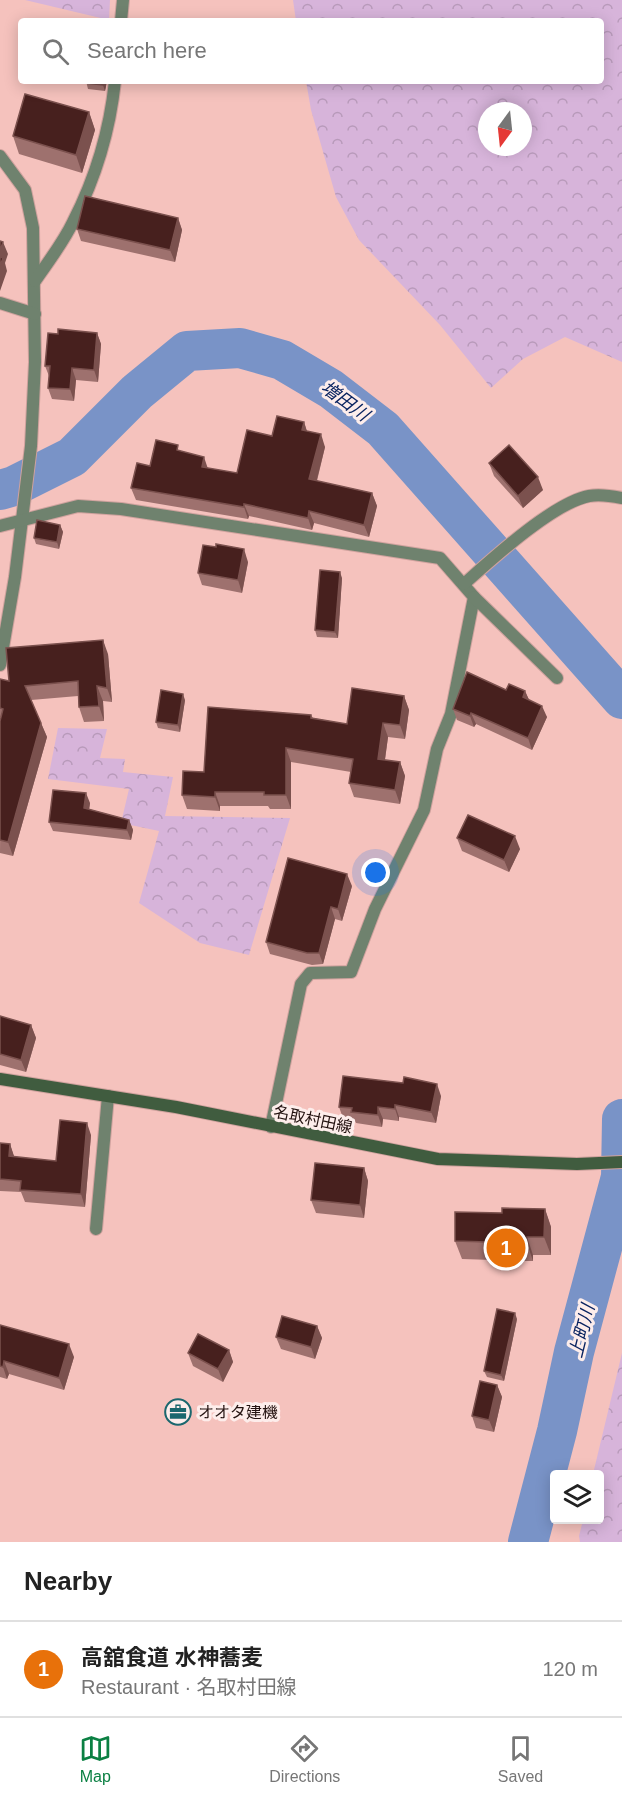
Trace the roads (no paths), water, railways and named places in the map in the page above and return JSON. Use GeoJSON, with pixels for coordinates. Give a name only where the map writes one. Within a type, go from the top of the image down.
{"type":"FeatureCollection","features":[{"type":"Feature","properties":{"kind":"main road","name":"名取村田線"},"geometry":{"type":"LineString","coordinates":[[0,1079],[108,1096],[438,1160],[622,1162]]}},
{"type":"Feature","properties":{"kind":"street"},"geometry":{"type":"LineString","coordinates":[[121,18],[123,0]]}},
{"type":"Feature","properties":{"kind":"street"},"geometry":{"type":"LineString","coordinates":[[35,281],[73,224],[93,175],[108,126],[115,84]]}},
{"type":"Feature","properties":{"kind":"street"},"geometry":{"type":"LineString","coordinates":[[0,156],[25,190],[33,228],[35,281],[31,446],[0,665]]}},
{"type":"Feature","properties":{"kind":"street"},"geometry":{"type":"LineString","coordinates":[[0,303],[35,314]]}},
{"type":"Feature","properties":{"kind":"street"},"geometry":{"type":"LineString","coordinates":[[468,580],[518,539],[564,507],[589,496],[622,498]]}},
{"type":"Feature","properties":{"kind":"street"},"geometry":{"type":"LineString","coordinates":[[0,526],[22,516],[78,506],[121,509],[440,558],[468,580],[474,597],[556,678]]}},
{"type":"Feature","properties":{"kind":"street"},"geometry":{"type":"LineString","coordinates":[[271,1127],[301,984],[310,973],[351,972],[375,909],[424,810],[437,749],[451,714],[474,597]]}},
{"type":"Feature","properties":{"kind":"street"},"geometry":{"type":"LineString","coordinates":[[96,1229],[108,1096]]}},
{"type":"Feature","properties":{"kind":"waterway","name":"増田川"},"geometry":{"type":"LineString","coordinates":[[0,490],[14,486],[72,457],[137,392],[187,351],[240,348],[282,360],[331,389],[383,429],[622,699]]}},
{"type":"Feature","properties":{"kind":"waterway","name":"上町川"},"geometry":{"type":"LineString","coordinates":[[528,1542],[557,1431],[574,1352],[621,1177],[622,1119]]}},
{"type":"Feature","properties":{"kind":"place","name":"高舘食道 水神蕎麦"},"geometry":{"type":"Point","coordinates":[506,1248]}},
{"type":"Feature","properties":{"kind":"place","name":"オオタ建機"},"geometry":{"type":"Point","coordinates":[178,1412]}}]}
